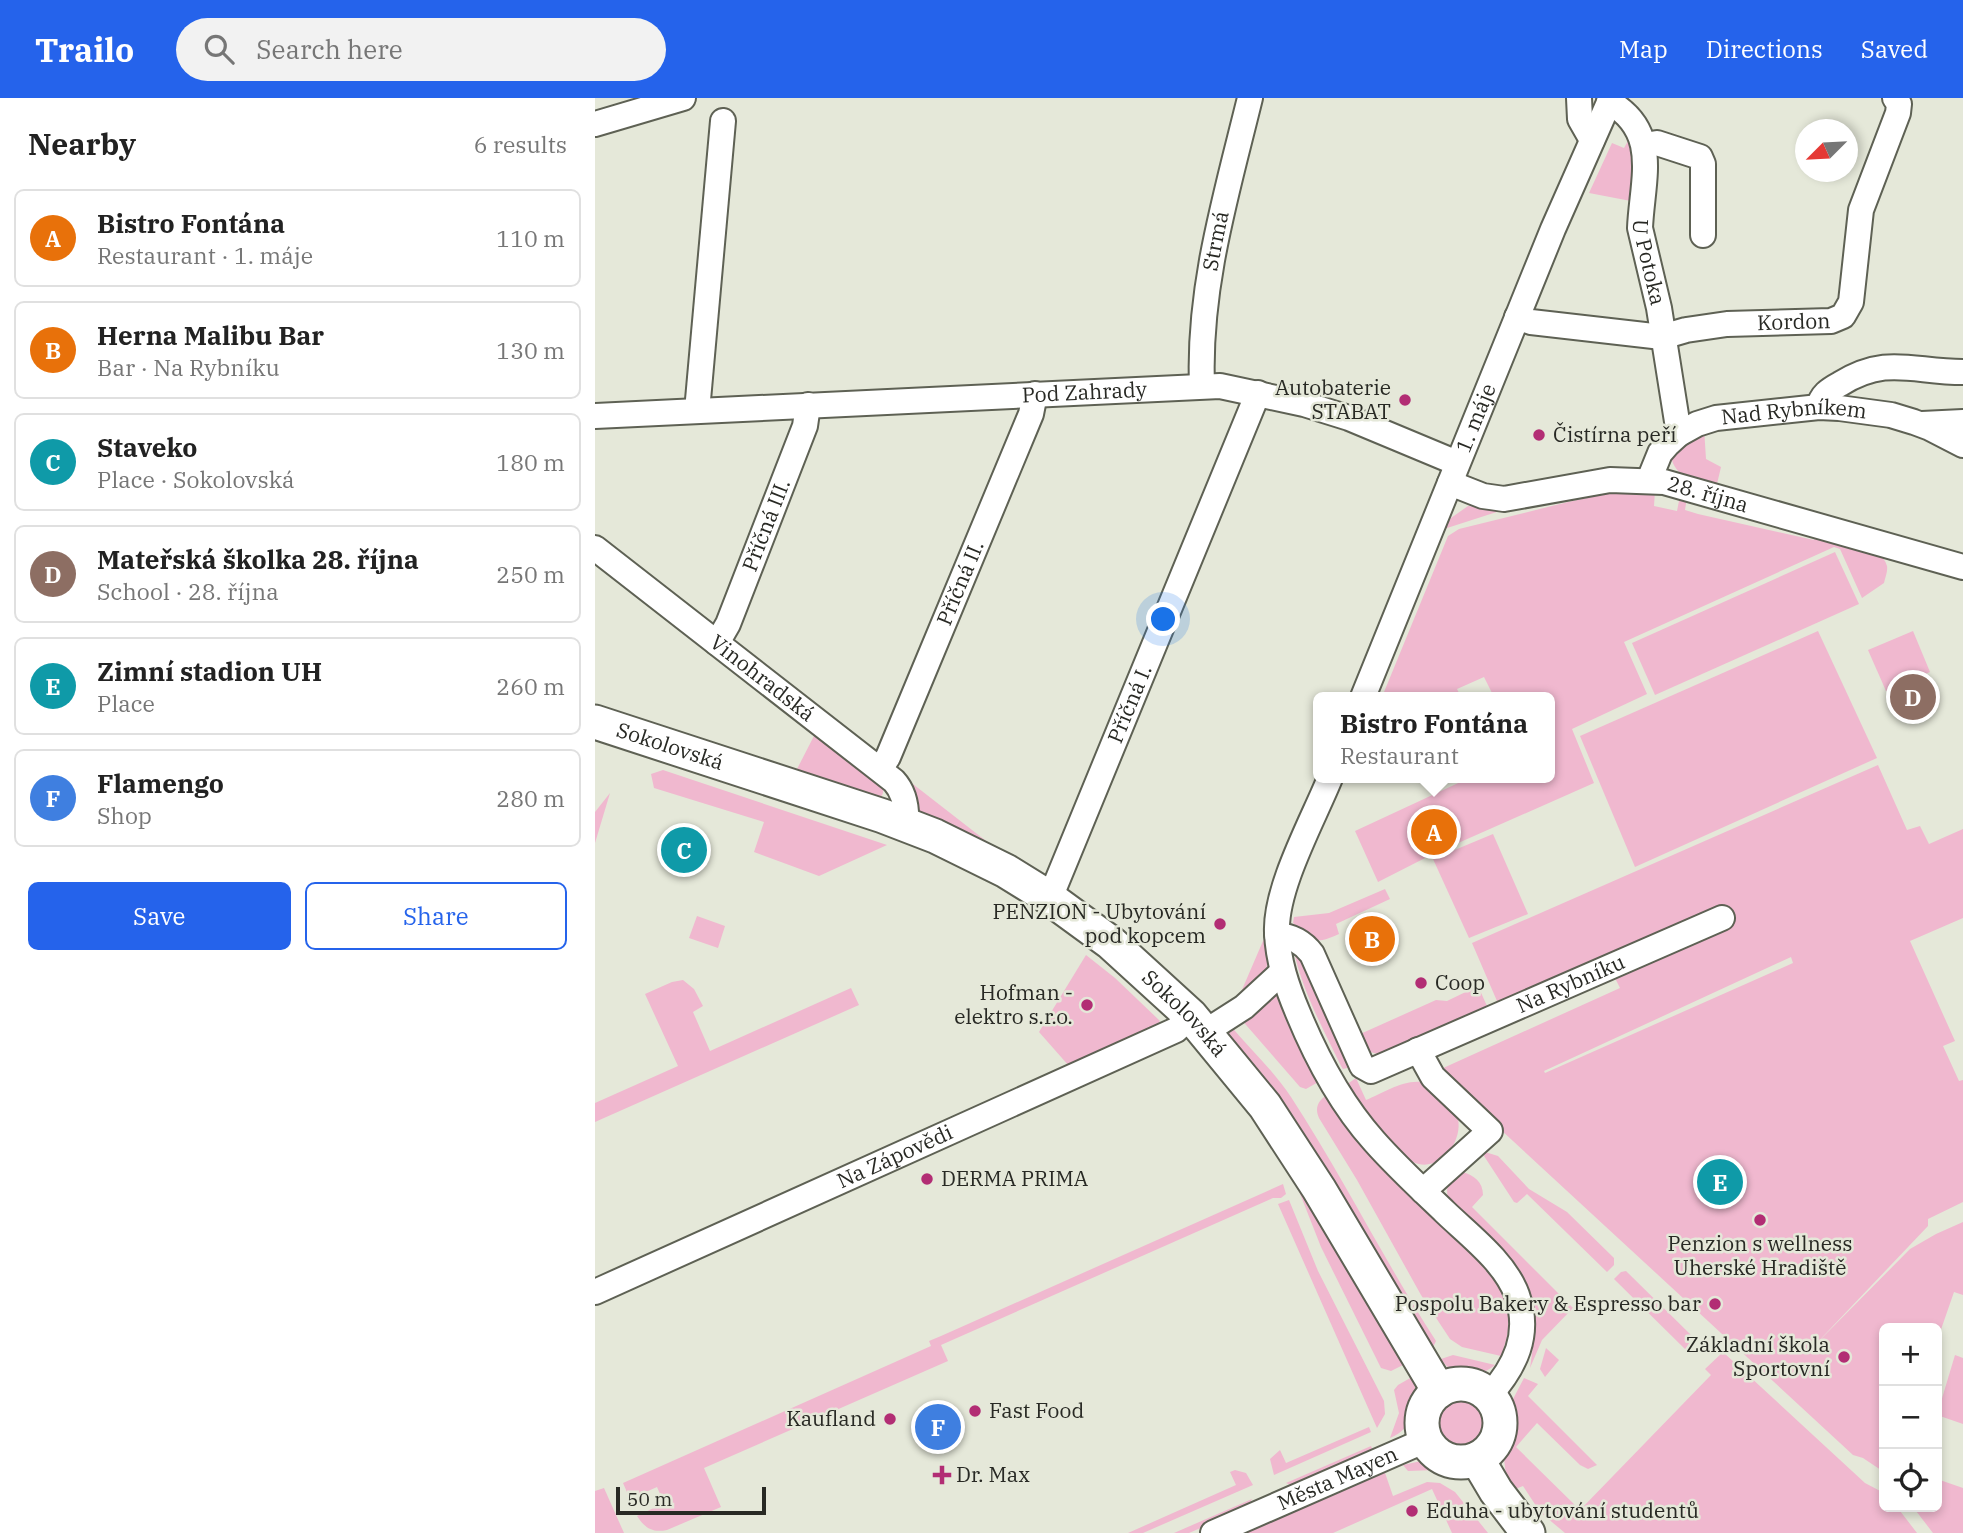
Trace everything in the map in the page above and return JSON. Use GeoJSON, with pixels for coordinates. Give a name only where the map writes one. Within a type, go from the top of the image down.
{"type":"FeatureCollection","features":[{"type":"Feature","properties":{"kind":"main road","name":"Sokolovská"},"geometry":{"type":"LineString","coordinates":[[595,722],[906,824],[983,859],[1048,897],[1119,950],[1198,1024],[1248,1084],[1284,1134],[1439,1391]]}},
{"type":"Feature","properties":{"kind":"main road"},"geometry":{"type":"LineString","coordinates":[[1462,1384],[1489,1396],[1497,1410],[1499,1431],[1493,1445],[1477,1459],[1460,1462],[1445,1459],[1433,1451],[1422,1428],[1423,1412],[1439,1391],[1462,1384]]}},
{"type":"Feature","properties":{"kind":"main road"},"geometry":{"type":"LineString","coordinates":[[1477,1459],[1496,1491],[1528,1533]]}},
{"type":"Feature","properties":{"kind":"street"},"geometry":{"type":"LineString","coordinates":[[595,124],[683,98]]}},
{"type":"Feature","properties":{"kind":"street","name":"Strmá"},"geometry":{"type":"LineString","coordinates":[[1202,385],[1201,361],[1208,284],[1216,235],[1250,98]]}},
{"type":"Feature","properties":{"kind":"street"},"geometry":{"type":"LineString","coordinates":[[1579,98],[1580,119],[1592,140]]}},
{"type":"Feature","properties":{"kind":"street","name":"Kordon"},"geometry":{"type":"LineString","coordinates":[[1517,317],[1531,322],[1662,337],[1686,330],[1727,324],[1822,323],[1843,316],[1851,302],[1861,209],[1898,113],[1899,104],[1895,98]]}},
{"type":"Feature","properties":{"kind":"street"},"geometry":{"type":"LineString","coordinates":[[1610,100],[1634,123],[1645,145],[1657,143],[1700,157],[1703,164],[1703,235]]}},
{"type":"Feature","properties":{"kind":"street","name":"1. máje"},"geometry":{"type":"LineString","coordinates":[[1365,692],[1517,317],[1610,100]]}},
{"type":"Feature","properties":{"kind":"street"},"geometry":{"type":"LineString","coordinates":[[697,411],[723,121]]}},
{"type":"Feature","properties":{"kind":"street","name":"U Potoka"},"geometry":{"type":"LineString","coordinates":[[1645,145],[1640,228],[1659,308],[1679,434]]}},
{"type":"Feature","properties":{"kind":"street"},"geometry":{"type":"LineString","coordinates":[[1819,407],[1823,396],[1833,388],[1858,373],[1879,367],[1963,372]]}},
{"type":"Feature","properties":{"kind":"street","name":"Pod Zahrady"},"geometry":{"type":"LineString","coordinates":[[595,416],[1220,386],[1304,404],[1349,418],[1454,473]]}},
{"type":"Feature","properties":{"kind":"street","name":"Příčná I."},"geometry":{"type":"LineString","coordinates":[[1048,897],[1060,874],[1258,393]]}},
{"type":"Feature","properties":{"kind":"street","name":"Příčná II."},"geometry":{"type":"LineString","coordinates":[[884,763],[1031,414],[1035,394]]}},
{"type":"Feature","properties":{"kind":"street","name":"Příčná III."},"geometry":{"type":"LineString","coordinates":[[717,643],[728,624],[805,426],[808,405]]}},
{"type":"Feature","properties":{"kind":"street","name":"Nad Rybníkem"},"geometry":{"type":"LineString","coordinates":[[1649,480],[1660,453],[1679,434],[1706,420],[1819,407],[1867,411],[1920,424],[1963,445]]}},
{"type":"Feature","properties":{"kind":"street"},"geometry":{"type":"LineString","coordinates":[[1920,424],[1963,422]]}},
{"type":"Feature","properties":{"kind":"street","name":"28. října"},"geometry":{"type":"LineString","coordinates":[[1454,473],[1483,496],[1504,499],[1591,483],[1649,480],[1684,486],[1963,567]]}},
{"type":"Feature","properties":{"kind":"street","name":"Vinohradská"},"geometry":{"type":"LineString","coordinates":[[595,548],[717,643],[884,763],[900,788],[906,808],[906,824]]}},
{"type":"Feature","properties":{"kind":"street"},"geometry":{"type":"LineString","coordinates":[[1328,783],[1283,890],[1277,935],[1282,972],[1303,1025],[1333,1084],[1374,1141],[1499,1265],[1517,1294],[1523,1339],[1513,1366],[1489,1396]]}},
{"type":"Feature","properties":{"kind":"street","name":"Na Rybníku"},"geometry":{"type":"LineString","coordinates":[[1277,935],[1289,936],[1306,946],[1312,954],[1362,1066],[1371,1071],[1723,918]]}},
{"type":"Feature","properties":{"kind":"street"},"geometry":{"type":"LineString","coordinates":[[1198,1024],[1244,1007],[1282,972]]}},
{"type":"Feature","properties":{"kind":"street","name":"Na Zápovědi"},"geometry":{"type":"LineString","coordinates":[[595,1292],[1176,1030],[1198,1024]]}},
{"type":"Feature","properties":{"kind":"street"},"geometry":{"type":"LineString","coordinates":[[1418,1050],[1433,1077],[1490,1131],[1423,1191]]}},
{"type":"Feature","properties":{"kind":"street","name":"Města Mayen"},"geometry":{"type":"LineString","coordinates":[[1213,1533],[1426,1440]]}},
{"type":"Feature","properties":{"kind":"shaded area"},"geometry":{"type":"Polygon","coordinates":[[[1632,134],[1637,139],[1636,202],[1589,193],[1612,143],[1624,148],[1632,134]]]}},
{"type":"Feature","properties":{"kind":"shaded area"},"geometry":{"type":"Polygon","coordinates":[[[1704,428],[1706,459],[1721,467],[1716,488],[1682,474],[1673,464],[1671,456],[1704,428]]]}},
{"type":"Feature","properties":{"kind":"shaded area"},"geometry":{"type":"Polygon","coordinates":[[[1620,491],[1655,491],[1654,506],[1677,511],[1680,496],[1687,497],[1685,510],[1698,514],[1814,540],[1817,531],[1857,542],[1883,558],[1887,566],[1884,583],[1862,598],[1840,549],[1834,547],[1624,642],[1647,694],[1572,729],[1594,783],[1431,855],[1378,882],[1355,831],[1458,783],[1555,783],[1555,692],[1492,692],[1484,677],[1457,689],[1458,692],[1384,692],[1448,536],[1459,529],[1620,491]]]}},
{"type":"Feature","properties":{"kind":"shaded area"},"geometry":{"type":"Polygon","coordinates":[[[1468,506],[1506,509],[1444,529],[1451,518],[1468,506]]]}},
{"type":"Feature","properties":{"kind":"shaded area"},"geometry":{"type":"Polygon","coordinates":[[[1835,552],[1859,604],[1655,695],[1632,643],[1835,552]]]}},
{"type":"Feature","properties":{"kind":"shaded area"},"geometry":{"type":"Polygon","coordinates":[[[1818,631],[1877,758],[1635,867],[1580,736],[1818,631]]]}},
{"type":"Feature","properties":{"kind":"shaded area"},"geometry":{"type":"Polygon","coordinates":[[[1913,631],[1930,672],[1886,691],[1868,650],[1913,631]]]}},
{"type":"Feature","properties":{"kind":"shaded area"},"geometry":{"type":"Polygon","coordinates":[[[815,734],[883,786],[881,797],[875,800],[796,771],[815,734]]]}},
{"type":"Feature","properties":{"kind":"shaded area"},"geometry":{"type":"Polygon","coordinates":[[[1878,765],[1907,830],[1920,826],[1929,844],[1963,829],[1963,918],[1910,941],[1955,1041],[1943,1046],[1959,1081],[1963,1080],[1963,1202],[1928,1219],[1928,1226],[1813,1347],[1910,1249],[1963,1222],[1963,1295],[1954,1292],[1942,1327],[1942,1323],[1879,1323],[1879,1469],[1853,1455],[1474,1105],[1441,1069],[1620,988],[1612,972],[1500,1008],[1472,943],[1878,765]],[[1791,957],[1544,1071],[1545,1073],[1793,963],[1791,957]]]}},
{"type":"Feature","properties":{"kind":"shaded area"},"geometry":{"type":"Polygon","coordinates":[[[663,770],[887,845],[819,876],[754,852],[764,822],[654,788],[651,774],[663,770]]]}},
{"type":"Feature","properties":{"kind":"shaded area"},"geometry":{"type":"Polygon","coordinates":[[[909,781],[1021,868],[924,817],[918,809],[909,781]]]}},
{"type":"Feature","properties":{"kind":"shaded area"},"geometry":{"type":"Polygon","coordinates":[[[610,793],[595,843],[595,812],[610,793]]]}},
{"type":"Feature","properties":{"kind":"shaded area"},"geometry":{"type":"Polygon","coordinates":[[[1493,834],[1528,914],[1469,938],[1433,859],[1493,834]]]}},
{"type":"Feature","properties":{"kind":"shaded area"},"geometry":{"type":"Polygon","coordinates":[[[1385,889],[1390,899],[1336,924],[1339,934],[1324,940],[1310,938],[1293,923],[1294,917],[1329,913],[1385,889]]]}},
{"type":"Feature","properties":{"kind":"shaded area"},"geometry":{"type":"Polygon","coordinates":[[[697,916],[725,926],[718,948],[689,938],[697,916]]]}},
{"type":"Feature","properties":{"kind":"shaded area"},"geometry":{"type":"Polygon","coordinates":[[[1266,934],[1267,960],[1264,976],[1235,1006],[1266,934]]]}},
{"type":"Feature","properties":{"kind":"shaded area"},"geometry":{"type":"Polygon","coordinates":[[[1296,949],[1351,1067],[1343,1069],[1321,1024],[1303,981],[1294,952],[1296,949]]]}},
{"type":"Feature","properties":{"kind":"shaded area"},"geometry":{"type":"Polygon","coordinates":[[[1086,955],[1115,978],[1160,1021],[1157,1025],[1069,1066],[1039,1032],[1086,955]]]}},
{"type":"Feature","properties":{"kind":"shaded area"},"geometry":{"type":"Polygon","coordinates":[[[683,980],[694,989],[703,1006],[693,1012],[710,1051],[851,988],[859,1005],[595,1122],[595,1103],[678,1066],[645,994],[683,980]]]}},
{"type":"Feature","properties":{"kind":"shaded area"},"geometry":{"type":"Polygon","coordinates":[[[1478,986],[1487,1006],[1378,1054],[1367,1050],[1361,1042],[1358,1035],[1436,1000],[1447,1001],[1478,986]]]}},
{"type":"Feature","properties":{"kind":"shaded area"},"geometry":{"type":"Polygon","coordinates":[[[1276,990],[1320,1081],[1306,1089],[1300,1087],[1240,1018],[1276,990]]]}},
{"type":"Feature","properties":{"kind":"shaded area"},"geometry":{"type":"Polygon","coordinates":[[[1229,1024],[1291,1097],[1436,1341],[1433,1347],[1222,1027],[1229,1024]]]}},
{"type":"Feature","properties":{"kind":"shaded area"},"geometry":{"type":"Polygon","coordinates":[[[1356,1078],[1366,1100],[1403,1084],[1426,1083],[1449,1104],[1458,1119],[1457,1138],[1447,1154],[1431,1164],[1422,1165],[1403,1156],[1376,1128],[1346,1085],[1356,1078]]]}},
{"type":"Feature","properties":{"kind":"shaded area"},"geometry":{"type":"Polygon","coordinates":[[[1328,1094],[1499,1283],[1509,1319],[1501,1356],[1462,1347],[1450,1339],[1421,1295],[1319,1118],[1318,1104],[1328,1094]]]}},
{"type":"Feature","properties":{"kind":"shaded area"},"geometry":{"type":"Polygon","coordinates":[[[1485,1152],[1498,1156],[1529,1189],[1567,1212],[1614,1258],[1614,1265],[1607,1272],[1527,1194],[1517,1203],[1514,1202],[1484,1156],[1485,1152]]]}},
{"type":"Feature","properties":{"kind":"shaded area"},"geometry":{"type":"Polygon","coordinates":[[[1462,1172],[1477,1180],[1483,1190],[1483,1195],[1472,1207],[1573,1308],[1542,1340],[1530,1368],[1536,1325],[1528,1288],[1522,1277],[1450,1202],[1447,1188],[1462,1172]]]}},
{"type":"Feature","properties":{"kind":"shaded area"},"geometry":{"type":"Polygon","coordinates":[[[1295,1181],[1405,1364],[1391,1371],[1381,1368],[1321,1247],[1295,1181]]]}},
{"type":"Feature","properties":{"kind":"shaded area"},"geometry":{"type":"Polygon","coordinates":[[[1283,1184],[1286,1194],[1281,1198],[1273,1198],[941,1345],[948,1361],[704,1468],[721,1507],[662,1531],[649,1529],[637,1516],[664,1503],[657,1487],[630,1499],[623,1483],[931,1346],[929,1341],[1283,1184]]]}},
{"type":"Feature","properties":{"kind":"shaded area"},"geometry":{"type":"Polygon","coordinates":[[[1289,1200],[1318,1271],[1384,1401],[1385,1414],[1377,1428],[1278,1204],[1289,1200]]]}},
{"type":"Feature","properties":{"kind":"shaded area"},"geometry":{"type":"Polygon","coordinates":[[[1626,1271],[1692,1336],[1693,1344],[1687,1351],[1614,1279],[1626,1271]]]}},
{"type":"Feature","properties":{"kind":"shaded area"},"geometry":{"type":"Polygon","coordinates":[[[1546,1348],[1559,1360],[1545,1377],[1540,1369],[1546,1348]]]}},
{"type":"Feature","properties":{"kind":"shaded area"},"geometry":{"type":"Polygon","coordinates":[[[1723,1352],[1865,1483],[1879,1490],[1879,1512],[1901,1512],[1917,1533],[1565,1533],[1540,1512],[1523,1486],[1513,1490],[1506,1475],[1504,1459],[1512,1401],[1524,1378],[1538,1384],[1528,1396],[1597,1465],[1588,1469],[1580,1465],[1537,1423],[1516,1447],[1580,1510],[1711,1375],[1705,1369],[1723,1352]]]}},
{"type":"Feature","properties":{"kind":"shaded area"},"geometry":{"type":"Polygon","coordinates":[[[1453,1355],[1495,1365],[1481,1373],[1466,1376],[1453,1371],[1441,1359],[1453,1355]]]}},
{"type":"Feature","properties":{"kind":"shaded area"},"geometry":{"type":"Polygon","coordinates":[[[1955,1355],[1963,1358],[1963,1424],[1942,1417],[1942,1398],[1955,1355]]]}},
{"type":"Feature","properties":{"kind":"shaded area"},"geometry":{"type":"Polygon","coordinates":[[[1412,1377],[1416,1395],[1410,1421],[1398,1434],[1390,1438],[1399,1413],[1394,1390],[1412,1377]]]}},
{"type":"Feature","properties":{"kind":"shaded area"},"geometry":{"type":"Polygon","coordinates":[[[1460,1400],[1477,1407],[1484,1424],[1477,1441],[1460,1448],[1443,1441],[1436,1424],[1443,1407],[1460,1400]]]}},
{"type":"Feature","properties":{"kind":"shaded area"},"geometry":{"type":"Polygon","coordinates":[[[1369,1427],[1371,1432],[1274,1475],[1270,1459],[1280,1450],[1286,1463],[1369,1427]]]}},
{"type":"Feature","properties":{"kind":"shaded area"},"geometry":{"type":"Polygon","coordinates":[[[1371,1446],[1373,1451],[1295,1487],[1286,1483],[1371,1446]]]}},
{"type":"Feature","properties":{"kind":"shaded area"},"geometry":{"type":"Polygon","coordinates":[[[1421,1461],[1437,1465],[1448,1472],[1408,1471],[1403,1465],[1421,1461]]]}},
{"type":"Feature","properties":{"kind":"shaded area"},"geometry":{"type":"Polygon","coordinates":[[[1235,1470],[1246,1473],[1253,1485],[1143,1533],[1128,1533],[1236,1485],[1230,1472],[1235,1470]]]}},
{"type":"Feature","properties":{"kind":"shaded area"},"geometry":{"type":"Polygon","coordinates":[[[1384,1470],[1393,1496],[1427,1482],[1440,1483],[1455,1492],[1488,1533],[1452,1533],[1432,1489],[1333,1533],[1237,1533],[1384,1470]]]}},
{"type":"Feature","properties":{"kind":"shaded area"},"geometry":{"type":"Polygon","coordinates":[[[1942,1481],[1963,1488],[1963,1533],[1933,1533],[1917,1512],[1942,1512],[1942,1481]]]}},
{"type":"Feature","properties":{"kind":"shaded area"},"geometry":{"type":"Polygon","coordinates":[[[604,1488],[624,1533],[595,1533],[595,1491],[604,1488]]]}},
{"type":"Feature","properties":{"kind":"shaded area"},"geometry":{"type":"Polygon","coordinates":[[[1252,1499],[1247,1508],[1189,1533],[1174,1533],[1252,1499]]]}},
{"type":"Feature","properties":{"kind":"place","name":"Autobaterie STABAT"},"geometry":{"type":"Point","coordinates":[1405,400]}},
{"type":"Feature","properties":{"kind":"place","name":"Čistírna peří"},"geometry":{"type":"Point","coordinates":[1539,435]}},
{"type":"Feature","properties":{"kind":"place","name":"Mateřská školka 28. října"},"geometry":{"type":"Point","coordinates":[1913,697]}},
{"type":"Feature","properties":{"kind":"place","name":"Bistro Fontána"},"geometry":{"type":"Point","coordinates":[1434,832]}},
{"type":"Feature","properties":{"kind":"place","name":"Staveko"},"geometry":{"type":"Point","coordinates":[684,850]}},
{"type":"Feature","properties":{"kind":"place","name":"PENZION - Ubytování pod kopcem"},"geometry":{"type":"Point","coordinates":[1220,924]}},
{"type":"Feature","properties":{"kind":"place","name":"Herna Malibu Bar"},"geometry":{"type":"Point","coordinates":[1372,939]}},
{"type":"Feature","properties":{"kind":"place","name":"Coop"},"geometry":{"type":"Point","coordinates":[1421,983]}},
{"type":"Feature","properties":{"kind":"place","name":"Hofman - elektro s.r.o."},"geometry":{"type":"Point","coordinates":[1087,1005]}},
{"type":"Feature","properties":{"kind":"place","name":"DERMA PRIMA"},"geometry":{"type":"Point","coordinates":[927,1179]}},
{"type":"Feature","properties":{"kind":"place","name":"Zimní stadion UH"},"geometry":{"type":"Point","coordinates":[1720,1182]}},
{"type":"Feature","properties":{"kind":"place","name":"Penzion s wellness Uherské Hradiště"},"geometry":{"type":"Point","coordinates":[1760,1220]}},
{"type":"Feature","properties":{"kind":"place","name":"Pospolu Bakery & Espresso bar"},"geometry":{"type":"Point","coordinates":[1715,1304]}},
{"type":"Feature","properties":{"kind":"place","name":"Základní škola Sportovní"},"geometry":{"type":"Point","coordinates":[1844,1357]}},
{"type":"Feature","properties":{"kind":"place","name":"Fast Food"},"geometry":{"type":"Point","coordinates":[975,1411]}},
{"type":"Feature","properties":{"kind":"place","name":"Kaufland"},"geometry":{"type":"Point","coordinates":[890,1419]}},
{"type":"Feature","properties":{"kind":"place","name":"Flamengo"},"geometry":{"type":"Point","coordinates":[938,1427]}},
{"type":"Feature","properties":{"kind":"place","name":"Dr. Max"},"geometry":{"type":"Point","coordinates":[942,1475]}},
{"type":"Feature","properties":{"kind":"place","name":"Eduha - ubytování studentů"},"geometry":{"type":"Point","coordinates":[1412,1511]}}]}
